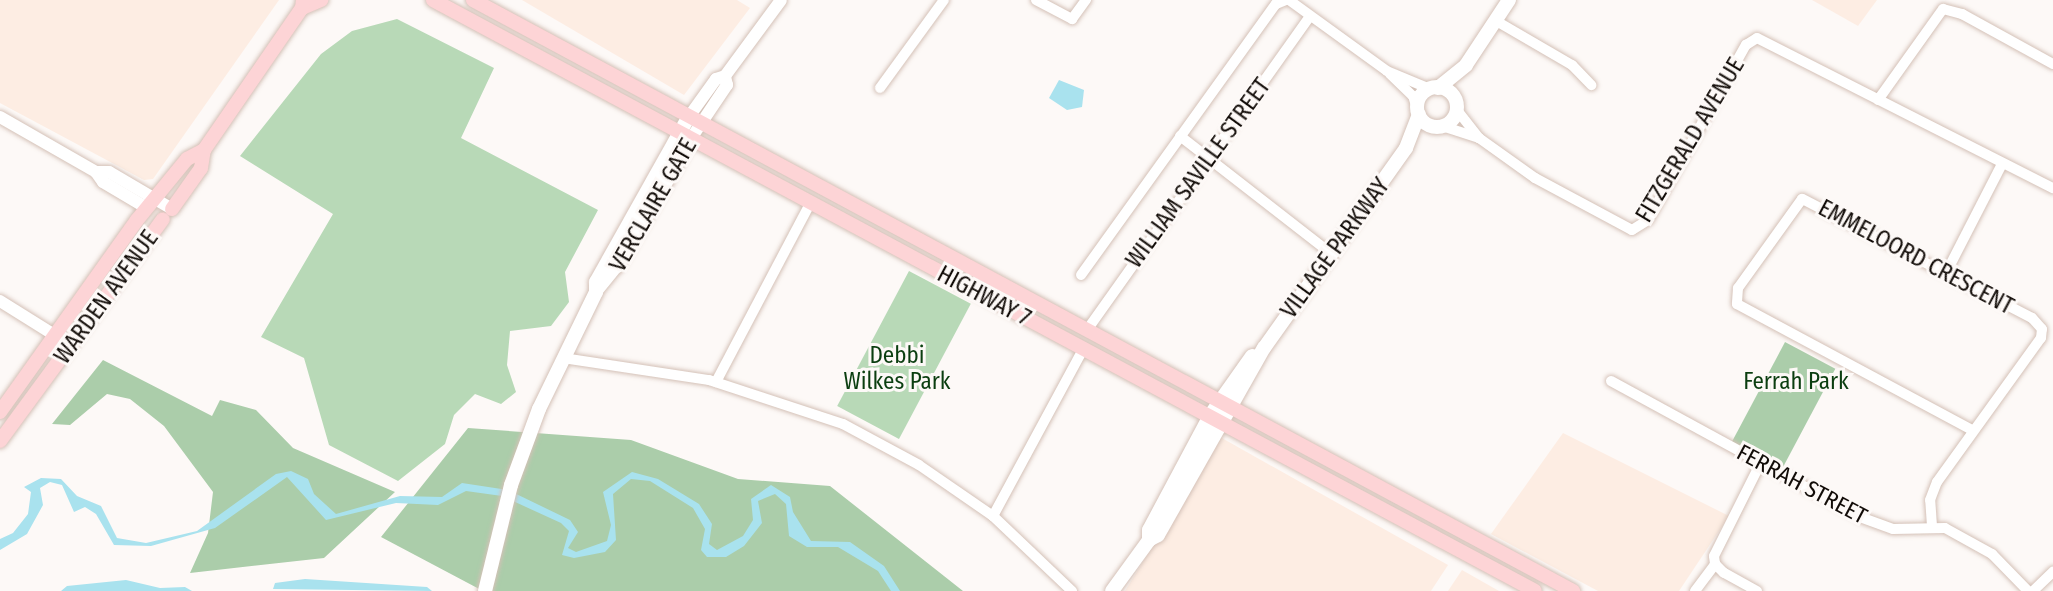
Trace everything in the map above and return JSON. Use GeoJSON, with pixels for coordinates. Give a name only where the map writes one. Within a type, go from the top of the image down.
{"type":"FeatureCollection","features":[{"type":"Feature","properties":{"kind":"main road","name":"WARDEN AVENUE"},"geometry":{"type":"LineString","coordinates":[[0,441],[201,168],[204,150],[303,4],[321,0]]}},
{"type":"Feature","properties":{"kind":"main road","name":"HIGHWAY 7"},"geometry":{"type":"LineString","coordinates":[[433,0],[1087,330],[1220,411],[1535,591]]}},
{"type":"Feature","properties":{"kind":"main road","name":"HIGHWAY 7"},"geometry":{"type":"LineString","coordinates":[[473,0],[811,202],[1084,348],[1220,411],[1573,591]]}},
{"type":"Feature","properties":{"kind":"main road"},"geometry":{"type":"LineString","coordinates":[[1466,65],[1456,105],[1434,88],[1466,65],[1498,22],[1509,0]]}},
{"type":"Feature","properties":{"kind":"main road","name":"VILLAGE PARKWAY"},"geometry":{"type":"LineString","coordinates":[[1112,591],[1149,540],[1149,530],[1220,411],[1406,148],[1418,111],[1434,88]]}},
{"type":"Feature","properties":{"kind":"main road","name":"VILLAGE PARKWAY"},"geometry":{"type":"LineString","coordinates":[[1406,148],[1438,126],[1456,105]]}},
{"type":"Feature","properties":{"kind":"main road"},"geometry":{"type":"LineString","coordinates":[[1418,111],[1438,126]]}},
{"type":"Feature","properties":{"kind":"main road","name":"VERCLAIRE GATE"},"geometry":{"type":"LineString","coordinates":[[617,265],[690,128]]}},
{"type":"Feature","properties":{"kind":"main road","name":"VERCLAIRE GATE"},"geometry":{"type":"LineString","coordinates":[[596,292],[596,282],[690,128]]}},
{"type":"Feature","properties":{"kind":"main road","name":"WARDEN AVENUE"},"geometry":{"type":"LineString","coordinates":[[0,412],[151,203],[187,159],[204,150]]}},
{"type":"Feature","properties":{"kind":"main road"},"geometry":{"type":"LineString","coordinates":[[485,591],[511,485],[563,358],[596,292]]}},
{"type":"Feature","properties":{"kind":"street","name":"VERCLAIRE GATE"},"geometry":{"type":"LineString","coordinates":[[690,128],[727,85],[725,76],[781,0]]}},
{"type":"Feature","properties":{"kind":"street"},"geometry":{"type":"LineString","coordinates":[[880,88],[944,0]]}},
{"type":"Feature","properties":{"kind":"street"},"geometry":{"type":"LineString","coordinates":[[1035,0],[1072,19],[1086,0]]}},
{"type":"Feature","properties":{"kind":"street"},"geometry":{"type":"LineString","coordinates":[[1080,275],[1276,4],[1287,0],[1387,71],[1413,96],[1418,111]]}},
{"type":"Feature","properties":{"kind":"street"},"geometry":{"type":"LineString","coordinates":[[1878,100],[1943,9],[1962,14],[2053,64]]}},
{"type":"Feature","properties":{"kind":"street","name":"WILLIAM SAVILLE STREET"},"geometry":{"type":"LineString","coordinates":[[1087,330],[1310,16]]}},
{"type":"Feature","properties":{"kind":"street"},"geometry":{"type":"LineString","coordinates":[[1498,22],[1565,61],[1591,85]]}},
{"type":"Feature","properties":{"kind":"street","name":"FITZGERALD AVENUE"},"geometry":{"type":"LineString","coordinates":[[1438,126],[1479,138],[1535,178],[1632,230],[1648,220],[1753,39],[1769,42],[2053,188]]}},
{"type":"Feature","properties":{"kind":"street"},"geometry":{"type":"LineString","coordinates":[[1387,71],[1434,88]]}},
{"type":"Feature","properties":{"kind":"street","name":"FITZGERALD AVENUE"},"geometry":{"type":"LineString","coordinates":[[1456,105],[1479,138]]}},
{"type":"Feature","properties":{"kind":"street"},"geometry":{"type":"LineString","coordinates":[[0,117],[96,172],[109,172],[167,214]]}},
{"type":"Feature","properties":{"kind":"street"},"geometry":{"type":"LineString","coordinates":[[1180,136],[1333,254]]}},
{"type":"Feature","properties":{"kind":"street"},"geometry":{"type":"LineString","coordinates":[[1946,273],[2002,164]]}},
{"type":"Feature","properties":{"kind":"street","name":"EMMELOORD CRESCENT"},"geometry":{"type":"LineString","coordinates":[[1932,526],[1933,491],[1972,430],[2040,338],[2042,328],[2032,317],[1802,199],[1738,288],[1735,299],[1747,312],[1972,430]]}},
{"type":"Feature","properties":{"kind":"street"},"geometry":{"type":"LineString","coordinates":[[716,382],[811,202]]}},
{"type":"Feature","properties":{"kind":"street","name":"VERCLAIRE GATE"},"geometry":{"type":"LineString","coordinates":[[596,292],[617,265]]}},
{"type":"Feature","properties":{"kind":"street"},"geometry":{"type":"LineString","coordinates":[[0,301],[56,336]]}},
{"type":"Feature","properties":{"kind":"street"},"geometry":{"type":"LineString","coordinates":[[993,516],[1084,348]]}},
{"type":"Feature","properties":{"kind":"street"},"geometry":{"type":"LineString","coordinates":[[563,358],[716,382],[843,424],[919,465],[993,516],[1072,591]]}},
{"type":"Feature","properties":{"kind":"street","name":"FERRAH STREET"},"geometry":{"type":"LineString","coordinates":[[1611,381],[1882,526],[1945,527],[1992,554],[2028,591]]}},
{"type":"Feature","properties":{"kind":"street"},"geometry":{"type":"LineString","coordinates":[[1695,591],[1715,564],[1714,556],[1762,462]]}},
{"type":"Feature","properties":{"kind":"street"},"geometry":{"type":"LineString","coordinates":[[1715,564],[1757,591]]}},
{"type":"Feature","properties":{"kind":"street"},"geometry":{"type":"LineString","coordinates":[[2033,591],[2053,572]]}},
{"type":"Feature","properties":{"kind":"shaded area"},"geometry":{"type":"Polygon","coordinates":[[[0,0],[279,0],[153,179],[144,180],[0,103],[0,0]]]}},
{"type":"Feature","properties":{"kind":"shaded area"},"geometry":{"type":"Polygon","coordinates":[[[522,0],[737,0],[750,8],[684,95],[522,0]]]}},
{"type":"Feature","properties":{"kind":"shaded area"},"geometry":{"type":"Polygon","coordinates":[[[1812,0],[1877,0],[1858,26],[1812,0]]]}},
{"type":"Feature","properties":{"kind":"shaded area"},"geometry":{"type":"Polygon","coordinates":[[[1563,433],[1729,516],[1679,591],[1598,591],[1491,534],[1563,433]]]}},
{"type":"Feature","properties":{"kind":"shaded area"},"geometry":{"type":"Polygon","coordinates":[[[1220,437],[1448,565],[1431,591],[1125,591],[1220,437]]]}},
{"type":"Feature","properties":{"kind":"shaded area"},"geometry":{"type":"Polygon","coordinates":[[[1462,570],[1499,591],[1448,591],[1462,570]]]}},
{"type":"Feature","properties":{"kind":"green space"},"geometry":{"type":"Polygon","coordinates":[[[397,19],[494,68],[461,138],[598,210],[565,272],[569,302],[551,326],[510,331],[507,365],[516,392],[501,404],[475,394],[454,415],[445,444],[398,481],[329,445],[304,358],[261,337],[333,214],[240,156],[321,54],[352,31],[397,19]]]}},
{"type":"Feature","properties":{"kind":"green space","name":"Debbi Wilkes Park"},"geometry":{"type":"Polygon","coordinates":[[[909,271],[971,304],[899,439],[837,406],[909,271]]]}},
{"type":"Feature","properties":{"kind":"green space","name":"Ferrah Park"},"geometry":{"type":"Polygon","coordinates":[[[1785,342],[1835,369],[1781,470],[1731,444],[1785,342]]]}},
{"type":"Feature","properties":{"kind":"green space"},"geometry":{"type":"Polygon","coordinates":[[[103,360],[212,416],[220,400],[256,410],[293,448],[395,492],[324,558],[190,573],[208,533],[213,492],[164,426],[130,399],[107,394],[70,425],[52,424],[103,360]]]}},
{"type":"Feature","properties":{"kind":"green space"},"geometry":{"type":"Polygon","coordinates":[[[468,428],[631,440],[738,479],[830,486],[963,591],[483,591],[381,537],[468,428]]]}},
{"type":"Feature","properties":{"kind":"water"},"geometry":{"type":"Polygon","coordinates":[[[1059,80],[1084,90],[1082,107],[1067,110],[1049,98],[1059,80]]]}},
{"type":"Feature","properties":{"kind":"water"},"geometry":{"type":"Polygon","coordinates":[[[291,471],[308,479],[314,494],[336,514],[400,496],[442,497],[462,483],[508,490],[570,520],[578,532],[568,548],[576,552],[607,541],[611,525],[603,492],[632,472],[658,479],[699,504],[712,524],[709,544],[717,550],[743,536],[753,520],[751,499],[771,485],[790,497],[793,512],[811,541],[850,542],[884,566],[900,591],[891,591],[878,571],[838,547],[807,547],[789,536],[786,504],[775,494],[758,501],[762,523],[744,546],[726,557],[707,557],[701,550],[705,529],[693,508],[650,481],[631,479],[613,494],[616,540],[605,552],[574,558],[562,555],[569,531],[561,523],[502,496],[466,491],[438,505],[396,503],[326,520],[287,477],[215,528],[151,546],[114,545],[96,514],[85,507],[74,512],[62,485],[50,482],[40,488],[43,505],[27,534],[0,550],[0,539],[13,533],[28,514],[31,492],[24,487],[41,478],[61,479],[77,496],[101,506],[117,538],[146,543],[197,531],[276,474],[291,471]]]}},
{"type":"Feature","properties":{"kind":"water"},"geometry":{"type":"Polygon","coordinates":[[[305,579],[427,587],[432,591],[273,589],[275,583],[305,579]]]}},
{"type":"Feature","properties":{"kind":"water"},"geometry":{"type":"Polygon","coordinates":[[[126,580],[160,588],[185,587],[192,591],[61,591],[67,586],[126,580]]]}}]}
